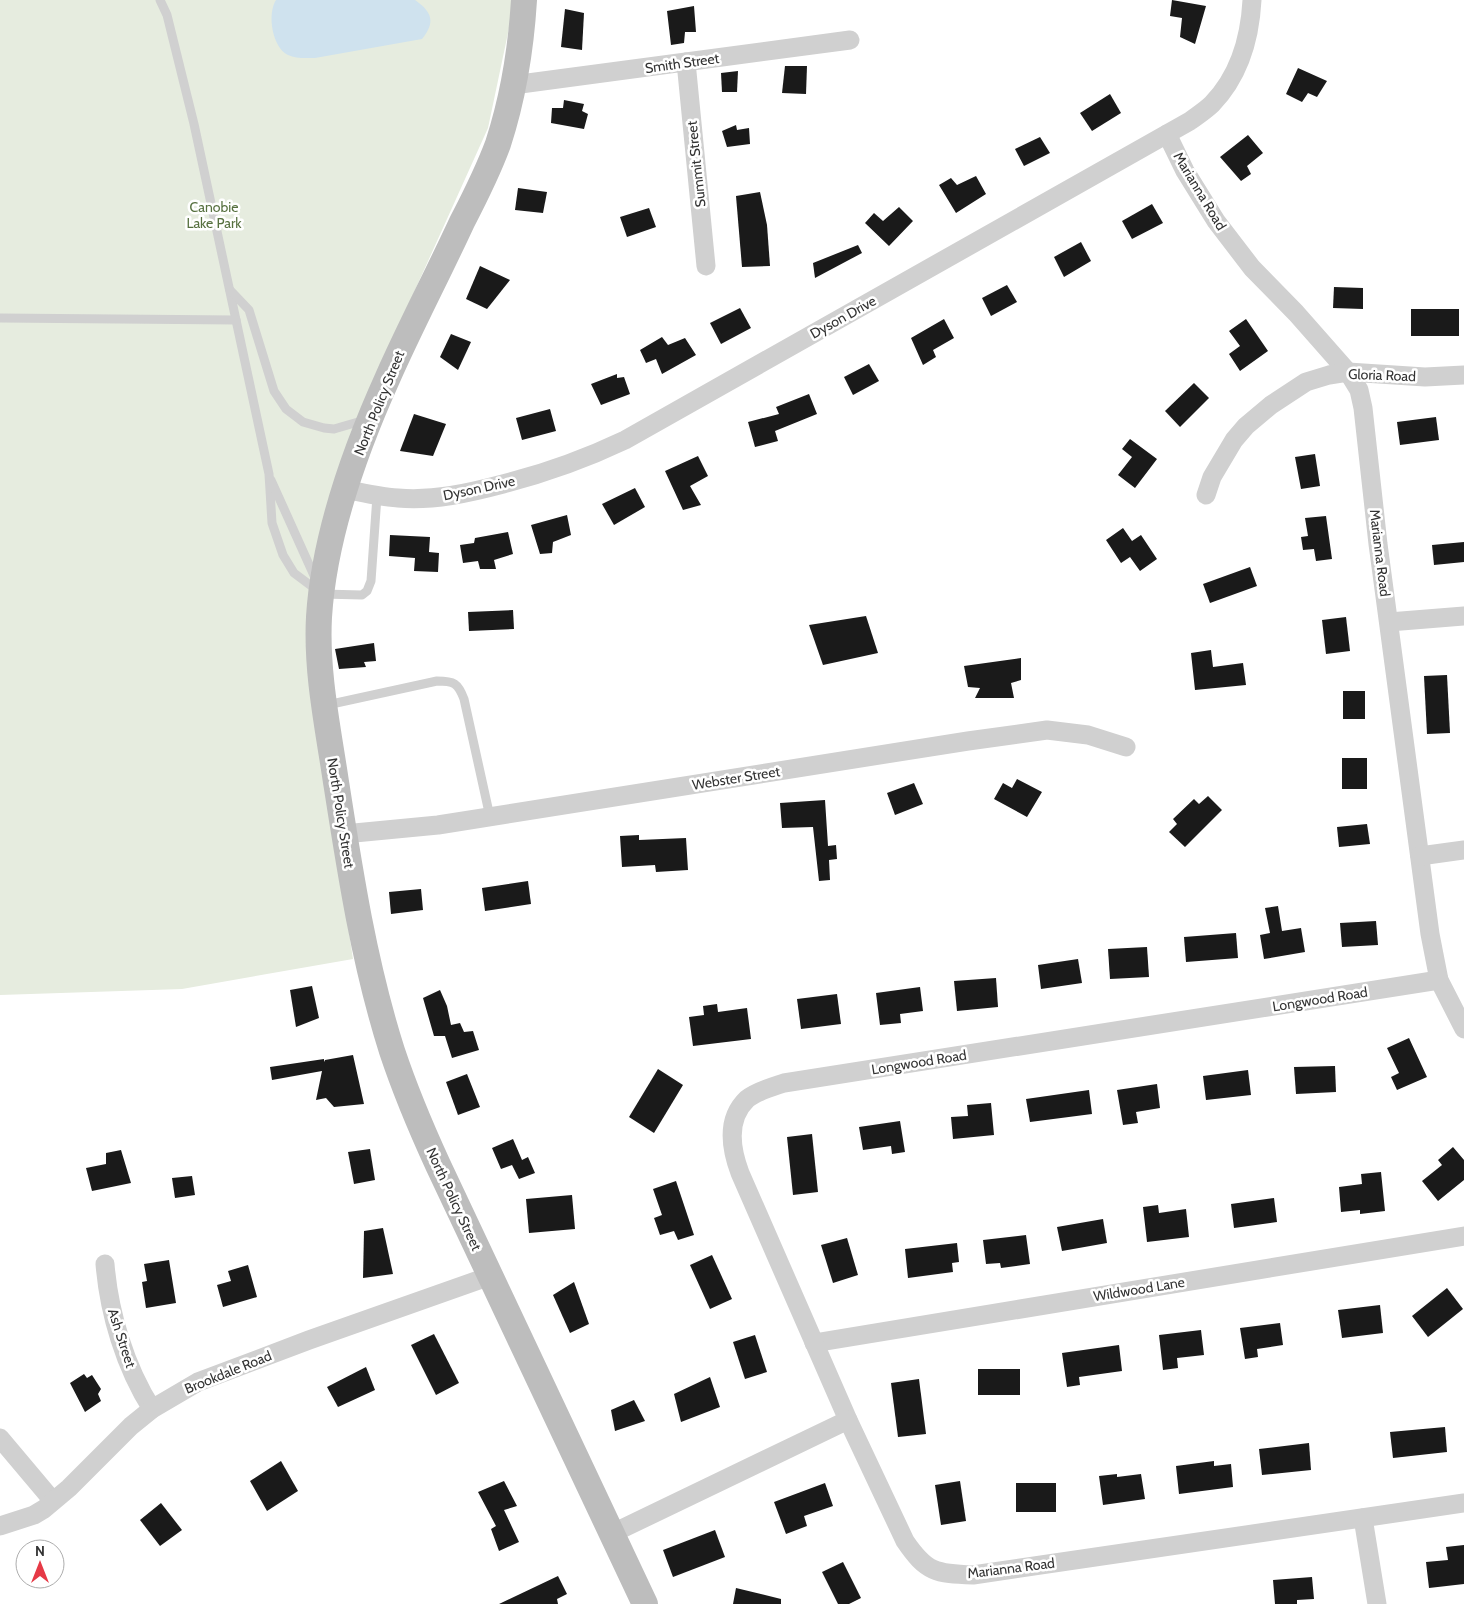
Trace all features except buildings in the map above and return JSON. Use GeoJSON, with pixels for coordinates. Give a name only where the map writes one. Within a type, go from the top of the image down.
{"type":"FeatureCollection","features":[{"type":"Feature","properties":{"kind":"street","name":"North Policy Street"},"geometry":{"type":"LineString","coordinates":[[524,0],[520,43],[504,126],[489,166],[370,418],[346,489],[330,545],[322,594],[319,643],[325,705],[354,900],[381,1016],[393,1054],[422,1129],[645,1604]]}},
{"type":"Feature","properties":{"kind":"street","name":"Dyson Drive"},"geometry":{"type":"LineString","coordinates":[[346,489],[377,496],[407,498],[457,495],[546,472],[599,452],[633,435],[1190,120],[1212,104],[1228,84],[1241,60],[1248,35],[1252,0]]}},
{"type":"Feature","properties":{"kind":"street","name":"Smith Street"},"geometry":{"type":"LineString","coordinates":[[513,85],[850,40]]}},
{"type":"Feature","properties":{"kind":"street","name":"Summit Street"},"geometry":{"type":"LineString","coordinates":[[686,62],[706,266]]}},
{"type":"Feature","properties":{"kind":"street","name":"Marianna Road"},"geometry":{"type":"LineString","coordinates":[[1168,134],[1185,171],[1216,221],[1252,268],[1296,313],[1348,372],[1359,390],[1363,408],[1378,544],[1430,934],[1439,980],[1464,1030]]}},
{"type":"Feature","properties":{"kind":"street","name":"Gloria Road"},"geometry":{"type":"LineString","coordinates":[[1206,495],[1212,477],[1234,440],[1258,416],[1287,393],[1306,382],[1348,372],[1425,377],[1464,375]]}},
{"type":"Feature","properties":{"kind":"street"},"geometry":{"type":"LineString","coordinates":[[1388,622],[1464,616]]}},
{"type":"Feature","properties":{"kind":"street","name":"Webster Street"},"geometry":{"type":"LineString","coordinates":[[344,834],[404,830],[958,742],[1047,730],[1088,735],[1126,746]]}},
{"type":"Feature","properties":{"kind":"street"},"geometry":{"type":"LineString","coordinates":[[1420,856],[1464,850]]}},
{"type":"Feature","properties":{"kind":"street","name":"Longwood Road"},"geometry":{"type":"LineString","coordinates":[[848,1420],[733,1154],[731,1134],[736,1115],[748,1099],[764,1090],[784,1083],[1439,980]]}},
{"type":"Feature","properties":{"kind":"street","name":"Wildwood Lane"},"geometry":{"type":"LineString","coordinates":[[814,1342],[1464,1236]]}},
{"type":"Feature","properties":{"kind":"street","name":"Ash Street"},"geometry":{"type":"LineString","coordinates":[[106,1264],[107,1284],[115,1323],[135,1377],[152,1409]]}},
{"type":"Feature","properties":{"kind":"street","name":"Brookdale Road"},"geometry":{"type":"LineString","coordinates":[[0,1526],[34,1515],[54,1501],[131,1426],[178,1392],[226,1371],[490,1276]]}},
{"type":"Feature","properties":{"kind":"street","name":"Marianna Road"},"geometry":{"type":"LineString","coordinates":[[848,1420],[905,1541],[917,1558],[934,1571],[953,1575],[973,1575],[1464,1503]]}},
{"type":"Feature","properties":{"kind":"street"},"geometry":{"type":"LineString","coordinates":[[611,1534],[848,1420]]}},
{"type":"Feature","properties":{"kind":"street"},"geometry":{"type":"LineString","coordinates":[[0,1438],[54,1501]]}},
{"type":"Feature","properties":{"kind":"street"},"geometry":{"type":"LineString","coordinates":[[1363,1518],[1376,1604]]}},
{"type":"Feature","properties":{"kind":"lane"},"geometry":{"type":"LineString","coordinates":[[160,0],[167,15],[184,80],[269,474],[272,523],[283,555],[294,572],[322,594],[362,596],[367,591],[370,581],[377,496]]}},
{"type":"Feature","properties":{"kind":"lane"},"geometry":{"type":"LineString","coordinates":[[229,289],[249,310],[274,391],[286,409],[303,422],[324,428],[334,429],[370,418]]}},
{"type":"Feature","properties":{"kind":"lane"},"geometry":{"type":"LineString","coordinates":[[0,318],[236,320]]}},
{"type":"Feature","properties":{"kind":"lane"},"geometry":{"type":"LineString","coordinates":[[269,474],[322,594]]}},
{"type":"Feature","properties":{"kind":"lane"},"geometry":{"type":"LineString","coordinates":[[325,705],[437,681],[455,683],[461,690],[464,699],[490,817]]}},
{"type":"Feature","properties":{"kind":"green space","name":"Canobie Lake Park"},"geometry":{"type":"Polygon","coordinates":[[[0,0],[512,0],[512,14],[488,128],[351,432],[308,656],[353,959],[182,989],[0,995],[0,0]]]}},
{"type":"Feature","properties":{"kind":"water"},"geometry":{"type":"Polygon","coordinates":[[[276,0],[415,0],[428,13],[430,22],[422,39],[315,58],[298,58],[288,55],[283,51],[275,38],[272,13],[276,0]]]}}]}
